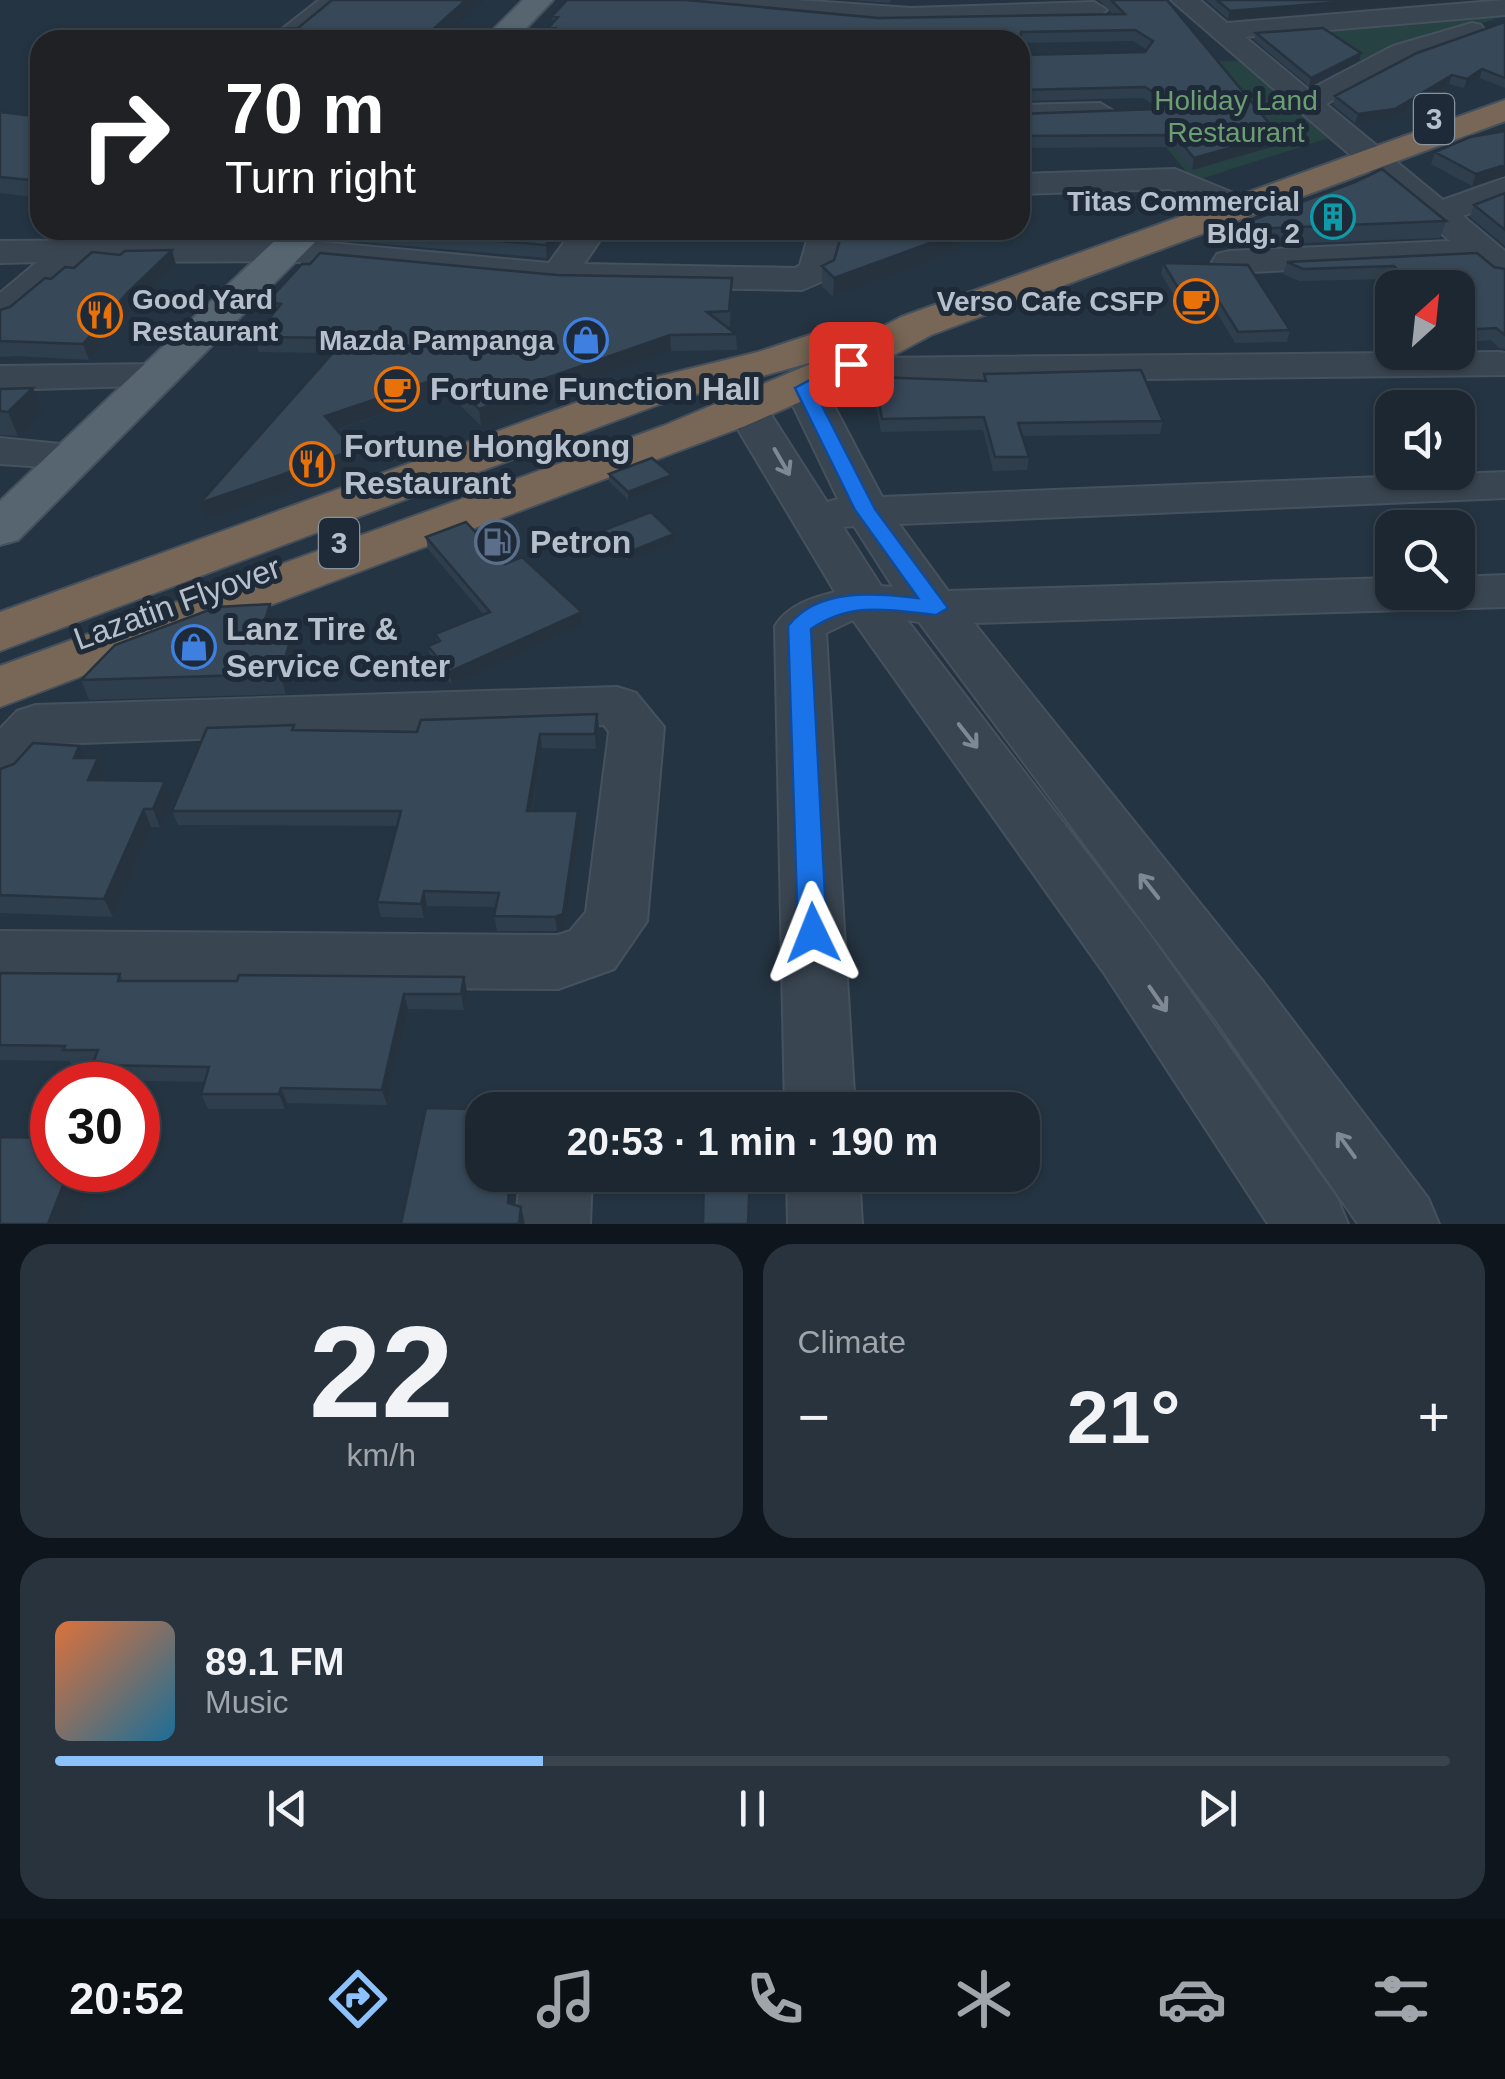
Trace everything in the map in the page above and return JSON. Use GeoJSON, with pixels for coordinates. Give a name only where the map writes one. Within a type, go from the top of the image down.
{"type":"FeatureCollection","features":[{"type":"Feature","properties":{"kind":"highway","name":"3"},"geometry":{"type":"LineString","coordinates":[[1368,153],[1505,92]]}},
{"type":"Feature","properties":{"kind":"highway","name":"3"},"geometry":{"type":"LineString","coordinates":[[0,687],[292,584],[748,411],[788,375],[1231,202],[1505,110]]}},
{"type":"Feature","properties":{"kind":"highway","name":"3"},"geometry":{"type":"LineString","coordinates":[[0,632],[644,394],[851,364],[916,326],[1231,202]]}},
{"type":"Feature","properties":{"kind":"highway","name":"Lazatin Flyover"},"geometry":{"type":"LineString","coordinates":[[0,650],[916,326]]}},
{"type":"Feature","properties":{"kind":"highway","name":"Lazatin Flyover"},"geometry":{"type":"LineString","coordinates":[[0,669],[669,411],[788,375]]}},
{"type":"Feature","properties":{"kind":"main road"},"geometry":{"type":"LineString","coordinates":[[508,30],[539,0]]}},
{"type":"Feature","properties":{"kind":"main road"},"geometry":{"type":"LineString","coordinates":[[9,510],[76,456],[298,240]]}},
{"type":"Feature","properties":{"kind":"street"},"geometry":{"type":"LineString","coordinates":[[295,30],[335,0]]}},
{"type":"Feature","properties":{"kind":"street"},"geometry":{"type":"LineString","coordinates":[[689,0],[750,2],[910,19],[1094,10],[1085,0]]}},
{"type":"Feature","properties":{"kind":"street"},"geometry":{"type":"LineString","coordinates":[[1184,0],[1309,100],[1493,259]]}},
{"type":"Feature","properties":{"kind":"street"},"geometry":{"type":"LineString","coordinates":[[732,28],[750,2]]}},
{"type":"Feature","properties":{"kind":"street"},"geometry":{"type":"LineString","coordinates":[[1224,31],[1505,7]]}},
{"type":"Feature","properties":{"kind":"street"},"geometry":{"type":"LineString","coordinates":[[1309,100],[1403,52],[1505,20]]}},
{"type":"Feature","properties":{"kind":"street"},"geometry":{"type":"LineString","coordinates":[[1030,114],[1125,111]]}},
{"type":"Feature","properties":{"kind":"street"},"geometry":{"type":"LineString","coordinates":[[1030,184],[1175,179],[1231,202]]}},
{"type":"Feature","properties":{"kind":"street"},"geometry":{"type":"LineString","coordinates":[[1437,214],[1505,188]]}},
{"type":"Feature","properties":{"kind":"street"},"geometry":{"type":"LineString","coordinates":[[1,252],[30,230]]}},
{"type":"Feature","properties":{"kind":"street"},"geometry":{"type":"LineString","coordinates":[[1,252],[298,240],[559,274],[802,280],[817,270],[824,240]]}},
{"type":"Feature","properties":{"kind":"street"},"geometry":{"type":"LineString","coordinates":[[559,274],[583,240]]}},
{"type":"Feature","properties":{"kind":"street"},"geometry":{"type":"LineString","coordinates":[[0,312],[72,252]]}},
{"type":"Feature","properties":{"kind":"street"},"geometry":{"type":"LineString","coordinates":[[1230,262],[1493,259]]}},
{"type":"Feature","properties":{"kind":"street"},"geometry":{"type":"LineString","coordinates":[[851,364],[871,370],[1500,364]]}},
{"type":"Feature","properties":{"kind":"street"},"geometry":{"type":"LineString","coordinates":[[788,375],[866,510],[936,608],[1238,998],[1402,1224]]}},
{"type":"Feature","properties":{"kind":"street"},"geometry":{"type":"LineString","coordinates":[[0,378],[158,376]]}},
{"type":"Feature","properties":{"kind":"street"},"geometry":{"type":"LineString","coordinates":[[748,411],[866,600],[1127,954],[1310,1224]]}},
{"type":"Feature","properties":{"kind":"street"},"geometry":{"type":"LineString","coordinates":[[0,451],[76,456]]}},
{"type":"Feature","properties":{"kind":"street"},"geometry":{"type":"LineString","coordinates":[[813,516],[866,510],[1505,485]]}},
{"type":"Feature","properties":{"kind":"street"},"geometry":{"type":"LineString","coordinates":[[819,1092],[800,626],[824,610],[866,600],[936,608],[1505,591]]}},
{"type":"Feature","properties":{"kind":"street"},"geometry":{"type":"LineString","coordinates":[[0,764],[36,725],[617,706],[637,727],[616,921],[592,950],[558,962],[0,958]]}},
{"type":"Feature","properties":{"kind":"street"},"geometry":{"type":"LineString","coordinates":[[552,1224],[555,1192]]}},
{"type":"Feature","properties":{"kind":"street"},"geometry":{"type":"LineString","coordinates":[[824,1192],[825,1224]]}},
{"type":"Feature","properties":{"kind":"green space"},"geometry":{"type":"Polygon","coordinates":[[[1488,12],[1496,19],[1398,48],[1366,64],[1317,27],[1488,12]]]}},
{"type":"Feature","properties":{"kind":"green space","name":"Holiday Land Restaurant"},"geometry":{"type":"Polygon","coordinates":[[[1240,61],[1335,136],[1194,181],[1141,117],[1189,115],[1153,62],[1240,61]]]}},
{"type":"Feature","properties":{"kind":"building"},"geometry":{"type":"Polygon","coordinates":[[[332,0],[466,0],[432,30],[276,30],[298,28],[332,0]]]}},
{"type":"Feature","properties":{"kind":"building"},"geometry":{"type":"Polygon","coordinates":[[[567,0],[686,0],[878,18],[1125,14],[1111,0],[1167,0],[1278,134],[1194,158],[1175,135],[1030,136],[1030,114],[1156,109],[1164,99],[1145,87],[1030,90],[1030,55],[1145,52],[1153,41],[1135,30],[553,30],[549,27],[558,17],[552,16],[567,0]]]}},
{"type":"Feature","properties":{"kind":"building"},"geometry":{"type":"Polygon","coordinates":[[[1217,0],[1363,0],[1230,11],[1217,0]]]}},
{"type":"Feature","properties":{"kind":"building"},"geometry":{"type":"Polygon","coordinates":[[[1505,22],[1505,78],[1482,69],[1467,79],[1452,75],[1395,109],[1358,114],[1335,96],[1417,53],[1505,22]]]}},
{"type":"Feature","properties":{"kind":"building"},"geometry":{"type":"Polygon","coordinates":[[[1323,28],[1361,53],[1311,78],[1256,33],[1323,28]]]}},
{"type":"Feature","properties":{"kind":"building"},"geometry":{"type":"Polygon","coordinates":[[[0,112],[30,116],[30,180],[0,177],[0,112]]]}},
{"type":"Feature","properties":{"kind":"building"},"geometry":{"type":"Polygon","coordinates":[[[1505,131],[1505,165],[1476,174],[1435,152],[1470,137],[1505,131]]]}},
{"type":"Feature","properties":{"kind":"building"},"geometry":{"type":"Polygon","coordinates":[[[1382,169],[1446,221],[1226,230],[1355,182],[1382,169]]]}},
{"type":"Feature","properties":{"kind":"building"},"geometry":{"type":"Polygon","coordinates":[[[1505,193],[1505,230],[1474,205],[1505,193]]]}},
{"type":"Feature","properties":{"kind":"building"},"geometry":{"type":"Polygon","coordinates":[[[487,240],[549,240],[546,245],[487,240]]]}},
{"type":"Feature","properties":{"kind":"building"},"geometry":{"type":"Polygon","coordinates":[[[840,240],[938,240],[834,278],[822,266],[834,260],[840,240]]]}},
{"type":"Feature","properties":{"kind":"building"},"geometry":{"type":"Polygon","coordinates":[[[172,250],[128,292],[83,344],[0,341],[0,310],[10,307],[45,278],[51,279],[65,267],[74,268],[92,252],[120,255],[125,251],[172,250]]]}},
{"type":"Feature","properties":{"kind":"building"},"geometry":{"type":"Polygon","coordinates":[[[320,253],[557,275],[732,278],[729,311],[707,312],[736,334],[670,335],[538,381],[544,387],[479,409],[445,376],[325,416],[354,450],[200,503],[346,338],[254,337],[281,304],[267,302],[302,264],[310,264],[320,253]]]}},
{"type":"Feature","properties":{"kind":"building"},"geometry":{"type":"Polygon","coordinates":[[[1477,253],[1494,267],[1505,269],[1505,335],[1496,328],[1475,329],[1475,270],[1398,270],[1394,266],[1303,269],[1287,262],[1477,253]]]}},
{"type":"Feature","properties":{"kind":"building"},"geometry":{"type":"Polygon","coordinates":[[[1163,263],[1248,265],[1290,330],[1238,332],[1215,295],[1183,296],[1163,263]]]}},
{"type":"Feature","properties":{"kind":"building"},"geometry":{"type":"Polygon","coordinates":[[[1141,370],[1163,421],[1018,423],[1029,457],[995,457],[984,417],[882,419],[874,377],[986,381],[984,374],[1141,370]]]}},
{"type":"Feature","properties":{"kind":"building"},"geometry":{"type":"Polygon","coordinates":[[[33,388],[8,412],[0,411],[0,389],[33,388]]]}},
{"type":"Feature","properties":{"kind":"building"},"geometry":{"type":"Polygon","coordinates":[[[652,458],[672,475],[628,492],[609,474],[652,458]]]}},
{"type":"Feature","properties":{"kind":"building"},"geometry":{"type":"Polygon","coordinates":[[[651,512],[674,534],[627,553],[604,530],[651,512]]]}},
{"type":"Feature","properties":{"kind":"building"},"geometry":{"type":"Polygon","coordinates":[[[466,522],[505,564],[522,557],[582,612],[449,672],[428,646],[440,641],[435,634],[490,612],[426,537],[466,522]]]}},
{"type":"Feature","properties":{"kind":"building"},"geometry":{"type":"Polygon","coordinates":[[[270,604],[260,636],[292,635],[280,674],[81,680],[115,645],[217,607],[270,604]]]}},
{"type":"Feature","properties":{"kind":"building"},"geometry":{"type":"Polygon","coordinates":[[[597,714],[595,734],[540,734],[527,811],[578,811],[563,914],[555,917],[494,916],[499,893],[424,891],[421,904],[377,902],[401,811],[172,811],[207,728],[294,725],[292,730],[417,732],[421,720],[597,714]]]}},
{"type":"Feature","properties":{"kind":"building"},"geometry":{"type":"Polygon","coordinates":[[[33,743],[79,746],[74,758],[98,758],[88,780],[165,781],[153,809],[144,809],[104,899],[0,895],[0,769],[14,764],[33,743]]]}},
{"type":"Feature","properties":{"kind":"building"},"geometry":{"type":"Polygon","coordinates":[[[0,973],[120,974],[118,981],[237,981],[239,975],[464,977],[461,994],[404,994],[382,1090],[281,1088],[279,1094],[201,1094],[209,1067],[93,1062],[98,1050],[0,1045],[0,973]]]}},
{"type":"Feature","properties":{"kind":"building"},"geometry":{"type":"Polygon","coordinates":[[[426,1108],[465,1109],[465,1192],[509,1192],[508,1203],[521,1207],[519,1224],[401,1224],[426,1108]]]}},
{"type":"Feature","properties":{"kind":"building"},"geometry":{"type":"Polygon","coordinates":[[[0,1137],[30,1138],[30,1192],[60,1192],[48,1224],[0,1224],[0,1137]]]}},
{"type":"Feature","properties":{"kind":"building"},"geometry":{"type":"Polygon","coordinates":[[[704,1192],[749,1192],[748,1224],[703,1224],[704,1192]]]}},
{"type":"Feature","properties":{"kind":"place","name":"Titas Commercial Bldg. 2"},"geometry":{"type":"Point","coordinates":[1333,217]}},
{"type":"Feature","properties":{"kind":"place","name":"Verso Cafe CSFP"},"geometry":{"type":"Point","coordinates":[1196,301]}},
{"type":"Feature","properties":{"kind":"place","name":"Good Yard Restaurant"},"geometry":{"type":"Point","coordinates":[100,315]}},
{"type":"Feature","properties":{"kind":"place","name":"Mazda Pampanga"},"geometry":{"type":"Point","coordinates":[586,340]}},
{"type":"Feature","properties":{"kind":"place","name":"Fortune Function Hall"},"geometry":{"type":"Point","coordinates":[397,389]}},
{"type":"Feature","properties":{"kind":"place","name":"Fortune Hongkong Restaurant"},"geometry":{"type":"Point","coordinates":[312,464]}},
{"type":"Feature","properties":{"kind":"place","name":"Petron"},"geometry":{"type":"Point","coordinates":[497,542]}},
{"type":"Feature","properties":{"kind":"place","name":"Lanz Tire & Service Center"},"geometry":{"type":"Point","coordinates":[194,647]}},
{"type":"Feature","properties":{"kind":"route"},"geometry":{"type":"LineString","coordinates":[[813,933],[800,626],[824,610],[866,600],[936,608],[866,510],[804,388],[851,364]]}}]}
